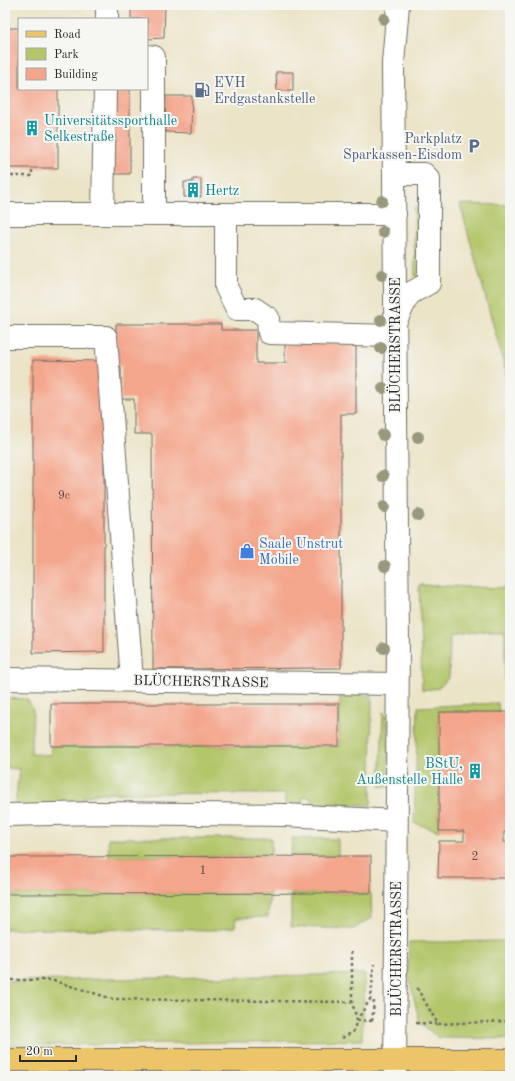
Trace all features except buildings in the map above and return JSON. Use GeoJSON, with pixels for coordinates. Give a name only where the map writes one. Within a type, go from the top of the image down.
{"type":"FeatureCollection","features":[{"type":"Feature","properties":{"kind":"main road"},"geometry":{"type":"LineString","coordinates":[[5,1060],[395,1068],[510,1060]]}},
{"type":"Feature","properties":{"kind":"street"},"geometry":{"type":"LineString","coordinates":[[107,5],[107,18]]}},
{"type":"Feature","properties":{"kind":"street","name":"BLÜCHERSTRASSE"},"geometry":{"type":"LineString","coordinates":[[395,1068],[397,684],[395,174],[393,63],[398,5]]}},
{"type":"Feature","properties":{"kind":"street"},"geometry":{"type":"LineString","coordinates":[[148,56],[154,57],[154,214]]}},
{"type":"Feature","properties":{"kind":"street"},"geometry":{"type":"LineString","coordinates":[[103,214],[105,90]]}},
{"type":"Feature","properties":{"kind":"street"},"geometry":{"type":"LineString","coordinates":[[226,214],[226,287],[237,309],[255,309],[268,318],[269,333],[395,329],[409,294],[429,283],[429,179],[424,174],[395,174]]}},
{"type":"Feature","properties":{"kind":"street"},"geometry":{"type":"LineString","coordinates":[[5,214],[395,214]]}},
{"type":"Feature","properties":{"kind":"street"},"geometry":{"type":"LineString","coordinates":[[5,337],[106,337],[132,680]]}},
{"type":"Feature","properties":{"kind":"street","name":"BLÜCHERSTRASSE"},"geometry":{"type":"LineString","coordinates":[[5,679],[397,684]]}},
{"type":"Feature","properties":{"kind":"street"},"geometry":{"type":"LineString","coordinates":[[5,815],[285,815],[396,821]]}},
{"type":"Feature","properties":{"kind":"path"},"geometry":{"type":"LineString","coordinates":[[5,176],[32,176],[32,168]]}},
{"type":"Feature","properties":{"kind":"path"},"geometry":{"type":"LineString","coordinates":[[352,951],[352,1002],[357,1020]]}},
{"type":"Feature","properties":{"kind":"path"},"geometry":{"type":"LineString","coordinates":[[5,980],[51,980],[114,999],[352,1002]]}},
{"type":"Feature","properties":{"kind":"path"},"geometry":{"type":"LineString","coordinates":[[415,983],[422,1000],[438,1024],[510,1021]]}},
{"type":"Feature","properties":{"kind":"green space"},"geometry":{"type":"Polygon","coordinates":[[[460,204],[510,205],[510,413],[505,368],[460,204]]]}},
{"type":"Feature","properties":{"kind":"green space"},"geometry":{"type":"Polygon","coordinates":[[[414,207],[425,208],[423,277],[415,276],[414,207]]]}},
{"type":"Feature","properties":{"kind":"green space"},"geometry":{"type":"Polygon","coordinates":[[[510,567],[510,699],[505,698],[505,630],[484,630],[450,636],[449,677],[439,688],[422,690],[419,585],[505,588],[510,567]]]}},
{"type":"Feature","properties":{"kind":"green space"},"geometry":{"type":"Polygon","coordinates":[[[340,692],[372,696],[371,805],[311,803],[311,798],[303,797],[302,806],[285,806],[285,794],[100,793],[84,797],[83,807],[15,808],[19,769],[5,768],[5,698],[27,699],[33,710],[31,754],[50,755],[51,746],[339,746],[340,692]]]}},
{"type":"Feature","properties":{"kind":"green space"},"geometry":{"type":"Polygon","coordinates":[[[498,703],[499,712],[439,712],[439,831],[414,823],[418,707],[498,703]]]}},
{"type":"Feature","properties":{"kind":"green space"},"geometry":{"type":"Polygon","coordinates":[[[383,712],[388,716],[388,787],[380,786],[383,712]]]}},
{"type":"Feature","properties":{"kind":"green space"},"geometry":{"type":"Polygon","coordinates":[[[108,838],[271,838],[271,856],[109,857],[108,838]]]}},
{"type":"Feature","properties":{"kind":"green space"},"geometry":{"type":"Polygon","coordinates":[[[292,838],[338,839],[338,856],[291,856],[292,838]]]}},
{"type":"Feature","properties":{"kind":"green space"},"geometry":{"type":"Polygon","coordinates":[[[270,893],[268,917],[236,918],[235,927],[214,930],[5,929],[5,894],[270,893]]]}},
{"type":"Feature","properties":{"kind":"green space"},"geometry":{"type":"Polygon","coordinates":[[[291,893],[371,893],[372,918],[353,929],[291,927],[291,893]]]}},
{"type":"Feature","properties":{"kind":"green space"},"geometry":{"type":"Polygon","coordinates":[[[510,941],[510,1039],[439,1038],[420,1023],[408,974],[409,942],[510,941]]]}},
{"type":"Feature","properties":{"kind":"green space"},"geometry":{"type":"Polygon","coordinates":[[[365,974],[362,1040],[5,1046],[5,981],[365,974]]]}},
{"type":"Feature","properties":{"kind":"place","name":"EVH Erdgastankstelle"},"geometry":{"type":"Point","coordinates":[202,90]}},
{"type":"Feature","properties":{"kind":"place","name":"Universitätssporthalle Selkestraße"},"geometry":{"type":"Point","coordinates":[32,128]}},
{"type":"Feature","properties":{"kind":"place","name":"Parkplatz Sparkassen-Eisdom"},"geometry":{"type":"Point","coordinates":[474,146]}},
{"type":"Feature","properties":{"kind":"place","name":"Hertz"},"geometry":{"type":"Point","coordinates":[193,190]}},
{"type":"Feature","properties":{"kind":"place","name":"Saale Unstrut Mobile"},"geometry":{"type":"Point","coordinates":[247,551]}},
{"type":"Feature","properties":{"kind":"place","name":"BStU, Außenstelle Halle"},"geometry":{"type":"Point","coordinates":[475,771]}}]}
